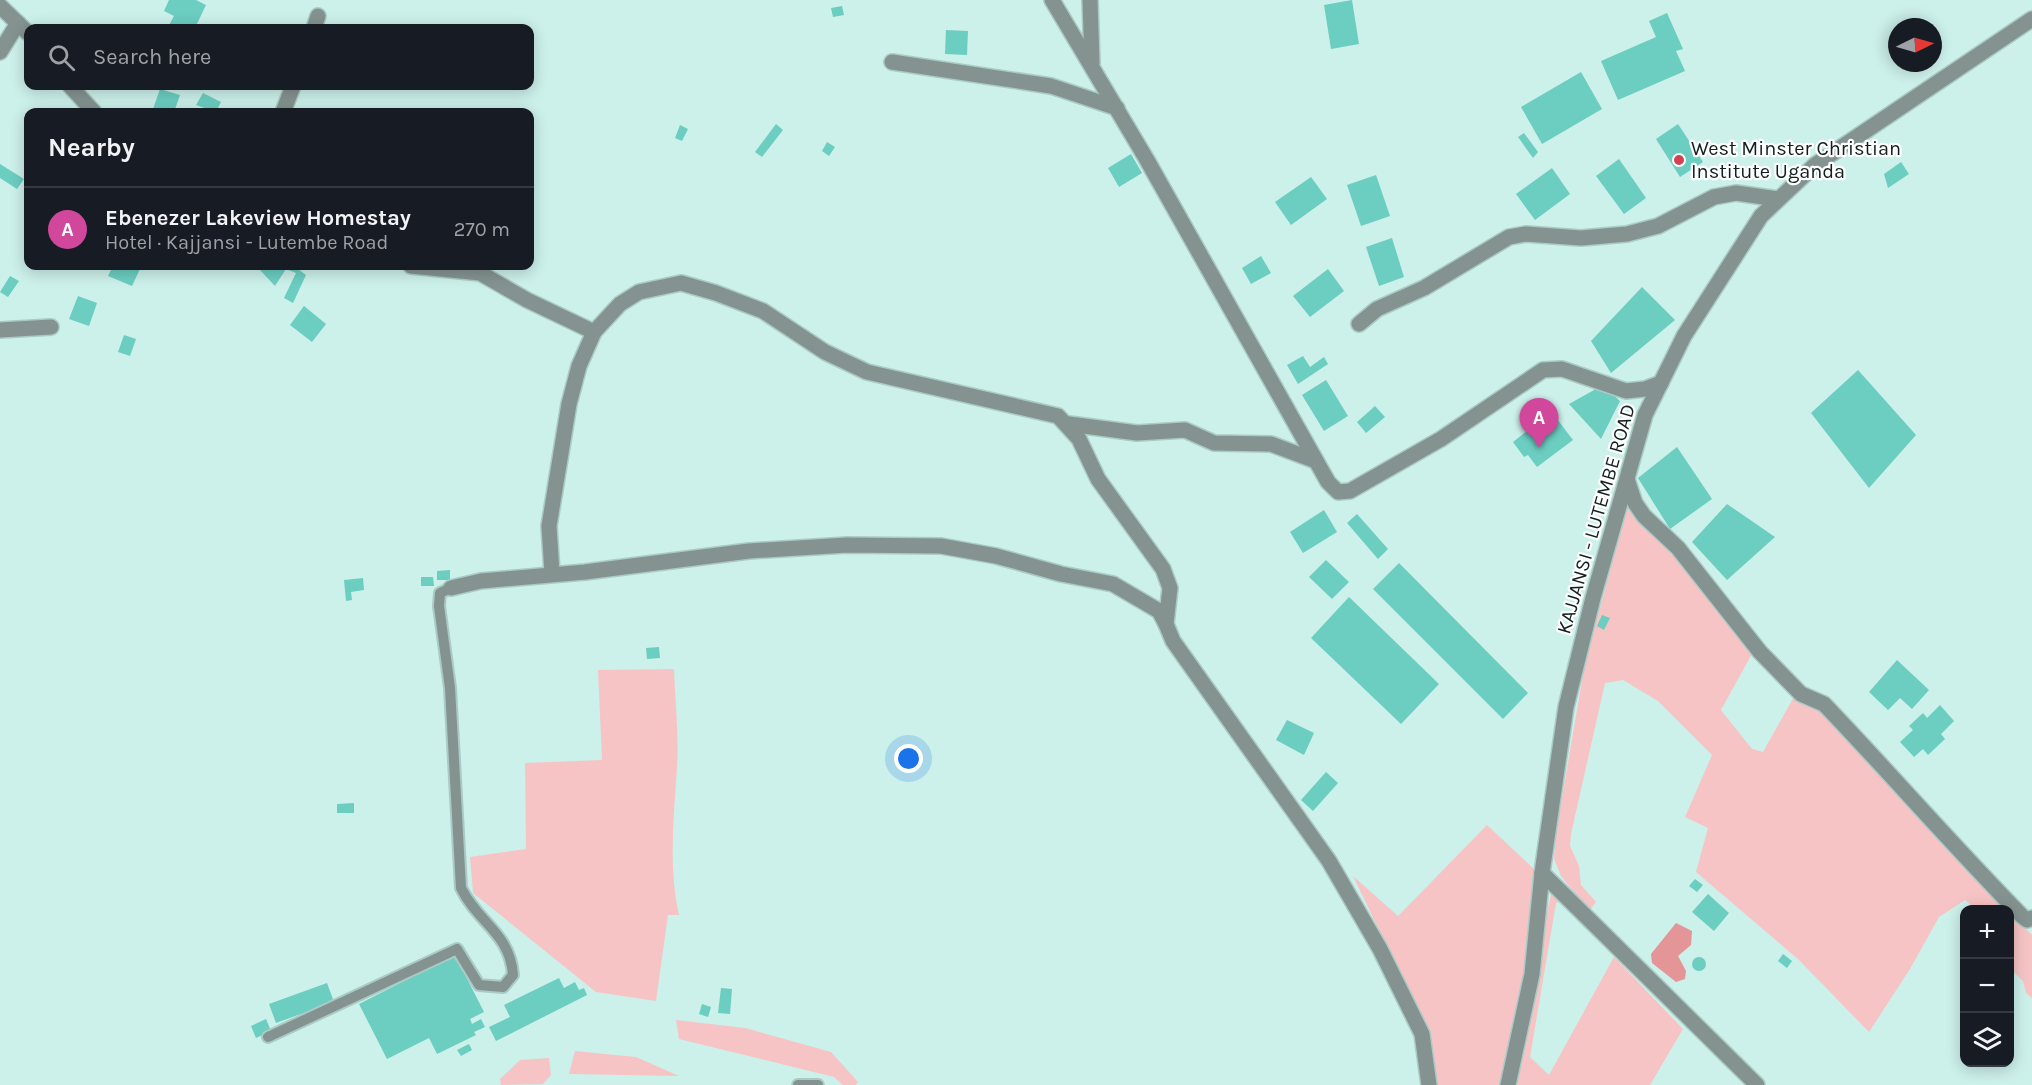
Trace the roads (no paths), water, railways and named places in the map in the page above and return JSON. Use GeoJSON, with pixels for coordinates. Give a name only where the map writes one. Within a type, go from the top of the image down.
{"type":"FeatureCollection","features":[{"type":"Feature","properties":{"kind":"street"},"geometry":{"type":"LineString","coordinates":[[1052,0],[1092,63],[1328,482],[1338,492],[1350,491],[1441,439],[1543,370],[1562,369],[1626,391],[1645,389],[1661,383]]}},
{"type":"Feature","properties":{"kind":"street"},"geometry":{"type":"LineString","coordinates":[[1090,0],[1092,63]]}},
{"type":"Feature","properties":{"kind":"street"},"geometry":{"type":"LineString","coordinates":[[0,6],[23,28],[0,52]]}},
{"type":"Feature","properties":{"kind":"street","name":"KAJJANSI - LUTEMBE ROAD"},"geometry":{"type":"LineString","coordinates":[[1508,1085],[1532,974],[1542,873],[1566,707],[1593,598],[1645,415],[1684,336],[1761,216],[1815,165],[2032,19]]}},
{"type":"Feature","properties":{"kind":"street"},"geometry":{"type":"LineString","coordinates":[[892,62],[1051,86],[1117,108]]}},
{"type":"Feature","properties":{"kind":"street"},"geometry":{"type":"LineString","coordinates":[[74,90],[90,108]]}},
{"type":"Feature","properties":{"kind":"street"},"geometry":{"type":"LineString","coordinates":[[285,108],[291,90]]}},
{"type":"Feature","properties":{"kind":"street"},"geometry":{"type":"LineString","coordinates":[[1359,324],[1377,309],[1424,288],[1509,237],[1526,234],[1581,238],[1627,234],[1658,226],[1687,208],[1714,197],[1736,193],[1778,200]]}},
{"type":"Feature","properties":{"kind":"street"},"geometry":{"type":"LineString","coordinates":[[450,270],[480,273],[527,300],[594,332]]}},
{"type":"Feature","properties":{"kind":"street"},"geometry":{"type":"LineString","coordinates":[[552,573],[549,526],[569,405],[579,366],[594,332],[620,304],[639,292],[681,283],[763,311],[825,352],[867,372],[1058,416],[1069,424],[1082,444],[1098,479],[1163,569],[1170,588],[1166,624]]}},
{"type":"Feature","properties":{"kind":"street"},"geometry":{"type":"LineString","coordinates":[[0,330],[51,327]]}},
{"type":"Feature","properties":{"kind":"street"},"geometry":{"type":"LineString","coordinates":[[1069,424],[1137,433],[1185,430],[1214,443],[1271,444],[1316,461]]}},
{"type":"Feature","properties":{"kind":"street"},"geometry":{"type":"LineString","coordinates":[[1627,479],[1635,503],[1644,516],[1678,548],[1783,677],[1806,697],[1824,704],[1912,797],[1956,850],[2022,916],[2027,920],[2032,918]]}},
{"type":"Feature","properties":{"kind":"street"},"geometry":{"type":"LineString","coordinates":[[451,588],[481,581],[552,573],[585,572],[749,550],[847,545],[941,546],[996,556],[1061,574],[1113,584],[1159,611],[1173,641],[1329,861],[1380,949],[1422,1034],[1429,1085]]}},
{"type":"Feature","properties":{"kind":"street"},"geometry":{"type":"LineString","coordinates":[[1542,873],[1757,1085]]}},
{"type":"Feature","properties":{"kind":"lane"},"geometry":{"type":"LineString","coordinates":[[268,1036],[457,949],[479,986],[503,987],[513,975],[512,956],[499,936],[469,905],[461,888],[450,688],[440,606],[440,593],[451,588]]}},
{"type":"Feature","properties":{"kind":"lane"},"geometry":{"type":"LineString","coordinates":[[798,1085],[818,1085]]}},
{"type":"Feature","properties":{"kind":"place","name":"West Minster Christian Institute Uganda"},"geometry":{"type":"Point","coordinates":[1679,160]}},
{"type":"Feature","properties":{"kind":"place","name":"Ebenezer Lakeview Homestay"},"geometry":{"type":"Point","coordinates":[1539,448]}}]}
